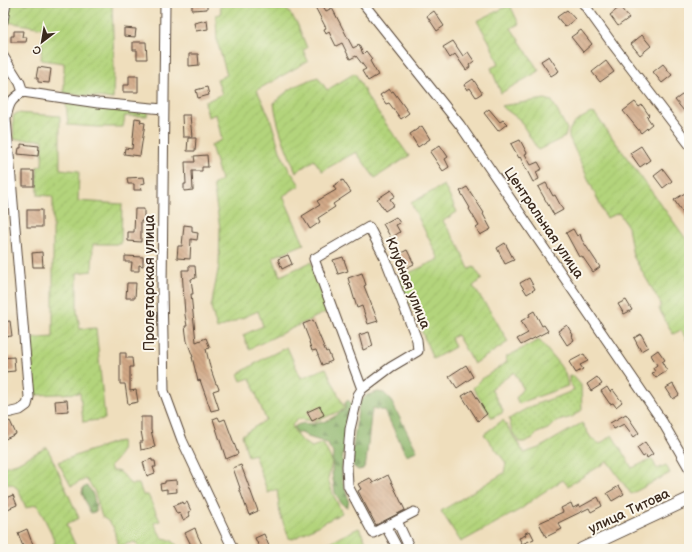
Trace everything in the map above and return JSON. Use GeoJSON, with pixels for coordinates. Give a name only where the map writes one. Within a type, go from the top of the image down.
{"type":"FeatureCollection","features":[{"type":"Feature","properties":{"kind":"main road","name":"улица Титова"},"geometry":{"type":"LineString","coordinates":[[582,549],[689,499]]}},
{"type":"Feature","properties":{"kind":"street"},"geometry":{"type":"LineString","coordinates":[[3,21],[6,3]]}},
{"type":"Feature","properties":{"kind":"street","name":"Пролетарская улица"},"geometry":{"type":"LineString","coordinates":[[165,3],[162,288],[164,391],[182,440],[233,549]]}},
{"type":"Feature","properties":{"kind":"street","name":"Центральная улица"},"geometry":{"type":"LineString","coordinates":[[363,3],[460,125],[662,421],[689,468]]}},
{"type":"Feature","properties":{"kind":"street"},"geometry":{"type":"LineString","coordinates":[[583,3],[689,144]]}},
{"type":"Feature","properties":{"kind":"street"},"geometry":{"type":"LineString","coordinates":[[3,56],[20,83],[23,92]]}},
{"type":"Feature","properties":{"kind":"street"},"geometry":{"type":"LineString","coordinates":[[3,414],[20,410],[27,405],[29,397],[6,118],[8,105],[14,97],[23,92],[98,103],[164,110]]}},
{"type":"Feature","properties":{"kind":"street","name":"Клубная улица"},"geometry":{"type":"LineString","coordinates":[[369,227],[385,258],[417,340],[418,350],[362,389],[314,259],[369,227]]}},
{"type":"Feature","properties":{"kind":"street"},"geometry":{"type":"LineString","coordinates":[[362,389],[358,395],[350,429],[347,466],[348,486],[373,533],[414,512]]}},
{"type":"Feature","properties":{"kind":"street"},"geometry":{"type":"LineString","coordinates":[[397,521],[410,549]]}},
{"type":"Feature","properties":{"kind":"street"},"geometry":{"type":"LineString","coordinates":[[386,527],[398,549]]}},
{"type":"Feature","properties":{"kind":"green space"},"geometry":{"type":"Polygon","coordinates":[[[9,3],[112,3],[114,67],[113,99],[64,93],[64,63],[41,60],[43,28],[7,22],[9,3]]]}},
{"type":"Feature","properties":{"kind":"green space"},"geometry":{"type":"Polygon","coordinates":[[[220,3],[293,3],[286,8],[297,23],[307,48],[303,50],[308,61],[257,90],[270,118],[280,151],[288,168],[300,185],[283,196],[304,244],[273,257],[280,276],[311,262],[328,311],[249,349],[243,335],[263,326],[258,311],[217,329],[211,307],[219,265],[220,228],[213,185],[221,180],[211,145],[222,140],[216,114],[208,117],[205,102],[222,94],[217,79],[227,75],[217,41],[216,15],[221,14],[220,3]]]}},
{"type":"Feature","properties":{"kind":"green space"},"geometry":{"type":"Polygon","coordinates":[[[510,5],[519,24],[511,28],[539,71],[501,93],[491,68],[499,64],[489,41],[477,21],[510,5]]]}},
{"type":"Feature","properties":{"kind":"green space"},"geometry":{"type":"Polygon","coordinates":[[[355,73],[369,100],[409,156],[375,178],[356,152],[322,171],[314,160],[296,172],[285,146],[275,112],[274,103],[289,90],[299,84],[318,77],[327,90],[355,73]]]}},
{"type":"Feature","properties":{"kind":"green space"},"geometry":{"type":"Polygon","coordinates":[[[545,99],[552,101],[567,129],[565,137],[538,150],[519,119],[501,106],[545,99]]]}},
{"type":"Feature","properties":{"kind":"green space"},"geometry":{"type":"Polygon","coordinates":[[[66,103],[148,111],[147,116],[125,116],[123,127],[68,125],[66,103]]]}},
{"type":"Feature","properties":{"kind":"green space"},"geometry":{"type":"Polygon","coordinates":[[[17,113],[60,116],[60,169],[79,171],[78,201],[122,204],[121,244],[93,244],[92,271],[77,273],[77,311],[80,329],[96,328],[105,419],[83,422],[80,393],[35,395],[31,392],[27,339],[53,337],[53,198],[50,196],[38,195],[37,167],[42,165],[43,140],[14,139],[13,116],[17,113]]]}},
{"type":"Feature","properties":{"kind":"green space"},"geometry":{"type":"Polygon","coordinates":[[[591,113],[595,114],[689,243],[689,344],[681,330],[673,334],[659,309],[661,304],[633,256],[628,227],[619,213],[606,218],[569,137],[570,128],[580,119],[591,113]]]}},
{"type":"Feature","properties":{"kind":"green space"},"geometry":{"type":"Polygon","coordinates":[[[444,185],[457,212],[443,221],[459,246],[469,269],[474,267],[482,279],[473,286],[494,317],[508,342],[474,364],[457,335],[451,338],[455,347],[433,359],[414,312],[398,278],[439,259],[411,203],[444,185]]]}},
{"type":"Feature","properties":{"kind":"green space"},"geometry":{"type":"Polygon","coordinates":[[[539,340],[565,373],[568,386],[519,404],[516,398],[523,388],[514,372],[491,389],[503,410],[502,413],[492,418],[473,388],[483,378],[507,362],[506,357],[539,340]]]}},
{"type":"Feature","properties":{"kind":"green space"},"geometry":{"type":"Polygon","coordinates":[[[287,347],[301,378],[326,368],[345,409],[316,421],[298,419],[292,425],[299,439],[308,445],[312,447],[323,443],[332,461],[328,479],[342,513],[293,539],[289,538],[280,514],[277,489],[268,493],[254,454],[248,456],[242,435],[266,420],[250,378],[241,381],[238,374],[287,347]]]}},
{"type":"Feature","properties":{"kind":"green space"},"geometry":{"type":"Polygon","coordinates":[[[569,376],[573,376],[581,385],[582,410],[572,417],[555,422],[548,429],[537,433],[533,438],[524,442],[519,442],[512,432],[509,419],[533,406],[574,389],[569,382],[569,376]]]}},
{"type":"Feature","properties":{"kind":"green space"},"geometry":{"type":"Polygon","coordinates":[[[378,392],[384,393],[390,399],[417,451],[406,455],[385,411],[373,408],[366,463],[363,469],[358,470],[353,466],[352,455],[359,403],[367,395],[378,392]]]}},
{"type":"Feature","properties":{"kind":"green space"},"geometry":{"type":"Polygon","coordinates":[[[348,400],[351,403],[342,468],[342,478],[348,500],[347,507],[342,504],[335,493],[332,473],[333,453],[327,443],[308,437],[302,433],[297,433],[294,427],[303,423],[315,424],[336,416],[345,409],[345,403],[348,400]]]}},
{"type":"Feature","properties":{"kind":"green space"},"geometry":{"type":"Polygon","coordinates":[[[503,420],[524,453],[539,448],[582,423],[591,438],[600,444],[612,435],[632,468],[652,459],[657,469],[666,465],[670,473],[631,494],[608,462],[606,462],[568,486],[563,480],[539,495],[521,509],[461,542],[441,511],[504,473],[506,463],[484,434],[503,420]]]}},
{"type":"Feature","properties":{"kind":"green space"},"geometry":{"type":"Polygon","coordinates":[[[121,441],[119,455],[110,466],[112,471],[121,473],[130,484],[139,484],[143,495],[148,495],[160,521],[154,523],[162,538],[172,541],[179,549],[140,549],[135,542],[119,546],[113,527],[102,517],[94,490],[86,479],[71,486],[58,462],[121,441]]]}},
{"type":"Feature","properties":{"kind":"green space"},"geometry":{"type":"Polygon","coordinates":[[[47,447],[79,518],[66,524],[77,549],[45,549],[55,543],[37,504],[26,508],[18,489],[12,484],[3,485],[3,467],[17,463],[47,447]]]}},
{"type":"Feature","properties":{"kind":"green space"},"geometry":{"type":"Polygon","coordinates":[[[87,486],[93,494],[95,501],[96,511],[92,513],[90,512],[82,493],[83,488],[87,486]]]}},
{"type":"Feature","properties":{"kind":"green space"},"geometry":{"type":"Polygon","coordinates":[[[359,528],[369,548],[378,544],[387,546],[389,549],[315,549],[359,528]]]}},
{"type":"Feature","properties":{"kind":"building"},"geometry":{"type":"Polygon","coordinates":[[[192,3],[207,3],[207,9],[192,10],[192,3]]]}},
{"type":"Feature","properties":{"kind":"building"},"geometry":{"type":"Polygon","coordinates":[[[313,3],[321,3],[326,11],[332,8],[353,48],[359,45],[363,54],[366,51],[372,59],[370,61],[378,75],[368,81],[362,71],[366,69],[356,56],[350,59],[342,43],[336,46],[329,32],[326,34],[324,29],[326,28],[313,3]]]}},
{"type":"Feature","properties":{"kind":"building"},"geometry":{"type":"Polygon","coordinates":[[[620,7],[629,18],[618,26],[610,15],[620,7]]]}},
{"type":"Feature","properties":{"kind":"building"},"geometry":{"type":"Polygon","coordinates":[[[567,10],[575,19],[565,27],[557,17],[567,10]]]}},
{"type":"Feature","properties":{"kind":"building"},"geometry":{"type":"Polygon","coordinates":[[[434,11],[444,26],[437,31],[427,16],[434,11]]]}},
{"type":"Feature","properties":{"kind":"building"},"geometry":{"type":"Polygon","coordinates":[[[207,20],[208,29],[196,31],[194,23],[207,20]]]}},
{"type":"Feature","properties":{"kind":"building"},"geometry":{"type":"Polygon","coordinates":[[[124,28],[136,29],[135,37],[124,36],[124,28]]]}},
{"type":"Feature","properties":{"kind":"building"},"geometry":{"type":"Polygon","coordinates":[[[581,30],[592,44],[583,52],[571,37],[581,30]]]}},
{"type":"Feature","properties":{"kind":"building"},"geometry":{"type":"Polygon","coordinates":[[[14,31],[23,31],[22,37],[27,37],[26,42],[11,42],[11,36],[14,36],[14,31]]]}},
{"type":"Feature","properties":{"kind":"building"},"geometry":{"type":"Polygon","coordinates":[[[642,35],[651,46],[640,55],[631,44],[642,35]]]}},
{"type":"Feature","properties":{"kind":"building"},"geometry":{"type":"Polygon","coordinates":[[[453,41],[463,56],[468,52],[474,61],[466,70],[455,54],[450,58],[443,47],[453,41]]]}},
{"type":"Feature","properties":{"kind":"building"},"geometry":{"type":"Polygon","coordinates":[[[133,42],[146,42],[147,59],[137,59],[137,50],[133,50],[133,42]]]}},
{"type":"Feature","properties":{"kind":"building"},"geometry":{"type":"Polygon","coordinates":[[[189,54],[198,54],[199,65],[189,66],[189,54]]]}},
{"type":"Feature","properties":{"kind":"building"},"geometry":{"type":"Polygon","coordinates":[[[549,56],[559,71],[551,76],[541,61],[549,56]]]}},
{"type":"Feature","properties":{"kind":"building"},"geometry":{"type":"Polygon","coordinates":[[[606,61],[614,72],[600,82],[592,72],[606,61]]]}},
{"type":"Feature","properties":{"kind":"building"},"geometry":{"type":"Polygon","coordinates":[[[663,64],[672,75],[662,83],[653,72],[663,64]]]}},
{"type":"Feature","properties":{"kind":"building"},"geometry":{"type":"Polygon","coordinates":[[[38,67],[51,69],[49,83],[38,82],[38,78],[36,78],[38,67]]]}},
{"type":"Feature","properties":{"kind":"building"},"geometry":{"type":"Polygon","coordinates":[[[129,76],[138,76],[138,92],[123,92],[123,85],[129,85],[129,76]]]}},
{"type":"Feature","properties":{"kind":"building"},"geometry":{"type":"Polygon","coordinates":[[[473,79],[482,93],[476,97],[470,88],[467,90],[464,85],[473,79]]]}},
{"type":"Feature","properties":{"kind":"building"},"geometry":{"type":"Polygon","coordinates":[[[207,87],[209,95],[198,98],[196,90],[207,87]]]}},
{"type":"Feature","properties":{"kind":"building"},"geometry":{"type":"Polygon","coordinates":[[[389,89],[391,92],[393,91],[409,113],[401,119],[389,103],[386,104],[380,95],[389,89]]]}},
{"type":"Feature","properties":{"kind":"building"},"geometry":{"type":"Polygon","coordinates":[[[686,92],[689,96],[689,107],[684,111],[675,100],[686,92]]]}},
{"type":"Feature","properties":{"kind":"building"},"geometry":{"type":"Polygon","coordinates":[[[635,102],[639,107],[642,105],[649,115],[647,117],[652,124],[641,133],[623,111],[635,102]]]}},
{"type":"Feature","properties":{"kind":"building"},"geometry":{"type":"Polygon","coordinates":[[[489,109],[500,122],[503,120],[507,124],[498,131],[484,113],[489,109]]]}},
{"type":"Feature","properties":{"kind":"building"},"geometry":{"type":"Polygon","coordinates":[[[182,115],[190,115],[192,137],[183,137],[182,115]]]}},
{"type":"Feature","properties":{"kind":"building"},"geometry":{"type":"Polygon","coordinates":[[[135,118],[141,119],[140,122],[145,123],[140,156],[124,154],[125,148],[132,149],[135,118]]]}},
{"type":"Feature","properties":{"kind":"building"},"geometry":{"type":"Polygon","coordinates":[[[422,126],[430,139],[418,147],[410,134],[422,126]]]}},
{"type":"Feature","properties":{"kind":"building"},"geometry":{"type":"Polygon","coordinates":[[[188,138],[196,138],[195,151],[187,151],[188,138]]]}},
{"type":"Feature","properties":{"kind":"building"},"geometry":{"type":"Polygon","coordinates":[[[520,140],[531,165],[538,162],[542,169],[536,172],[539,179],[533,182],[520,157],[519,158],[511,144],[520,140]]]}},
{"type":"Feature","properties":{"kind":"building"},"geometry":{"type":"Polygon","coordinates":[[[21,144],[39,146],[38,156],[18,154],[21,144]]]}},
{"type":"Feature","properties":{"kind":"building"},"geometry":{"type":"Polygon","coordinates":[[[440,145],[448,157],[445,159],[449,167],[443,171],[430,152],[440,145]]]}},
{"type":"Feature","properties":{"kind":"building"},"geometry":{"type":"Polygon","coordinates":[[[641,146],[650,160],[640,167],[630,153],[641,146]]]}},
{"type":"Feature","properties":{"kind":"building"},"geometry":{"type":"Polygon","coordinates":[[[207,155],[208,167],[202,167],[202,171],[192,171],[193,190],[184,191],[184,184],[186,184],[185,162],[195,162],[194,156],[207,155]]]}},
{"type":"Feature","properties":{"kind":"building"},"geometry":{"type":"Polygon","coordinates":[[[663,169],[672,181],[663,188],[654,176],[663,169]]]}},
{"type":"Feature","properties":{"kind":"building"},"geometry":{"type":"Polygon","coordinates":[[[23,171],[34,171],[34,186],[23,186],[23,171]]]}},
{"type":"Feature","properties":{"kind":"building"},"geometry":{"type":"Polygon","coordinates":[[[144,177],[145,183],[141,184],[142,190],[134,190],[134,184],[128,184],[127,178],[144,177]]]}},
{"type":"Feature","properties":{"kind":"building"},"geometry":{"type":"Polygon","coordinates":[[[343,180],[351,192],[333,204],[335,207],[318,218],[320,222],[310,229],[302,216],[320,205],[317,201],[336,190],[333,186],[343,180]]]}},
{"type":"Feature","properties":{"kind":"building"},"geometry":{"type":"Polygon","coordinates":[[[546,183],[553,196],[555,195],[563,210],[554,215],[538,187],[546,183]]]}},
{"type":"Feature","properties":{"kind":"building"},"geometry":{"type":"Polygon","coordinates":[[[467,187],[484,213],[483,214],[491,229],[480,235],[476,228],[479,226],[460,191],[467,187]]]}},
{"type":"Feature","properties":{"kind":"building"},"geometry":{"type":"Polygon","coordinates":[[[391,190],[395,196],[390,199],[394,205],[385,211],[377,199],[391,190]]]}},
{"type":"Feature","properties":{"kind":"building"},"geometry":{"type":"Polygon","coordinates":[[[685,193],[689,199],[689,222],[674,200],[685,193]]]}},
{"type":"Feature","properties":{"kind":"building"},"geometry":{"type":"Polygon","coordinates":[[[135,209],[144,209],[144,221],[141,221],[141,242],[128,241],[128,232],[134,232],[135,209]]]}},
{"type":"Feature","properties":{"kind":"building"},"geometry":{"type":"Polygon","coordinates":[[[27,210],[42,210],[42,227],[27,227],[27,210]]]}},
{"type":"Feature","properties":{"kind":"building"},"geometry":{"type":"Polygon","coordinates":[[[396,217],[400,223],[396,225],[400,232],[391,238],[383,224],[396,217]]]}},
{"type":"Feature","properties":{"kind":"building"},"geometry":{"type":"Polygon","coordinates":[[[184,225],[192,226],[192,232],[198,233],[197,240],[191,239],[190,259],[177,258],[178,246],[182,246],[184,225]]]}},
{"type":"Feature","properties":{"kind":"building"},"geometry":{"type":"Polygon","coordinates":[[[573,229],[577,236],[580,234],[582,240],[600,267],[593,272],[582,256],[579,257],[566,233],[573,229]]]}},
{"type":"Feature","properties":{"kind":"building"},"geometry":{"type":"Polygon","coordinates":[[[505,243],[514,260],[505,264],[497,248],[505,243]]]}},
{"type":"Feature","properties":{"kind":"building"},"geometry":{"type":"Polygon","coordinates":[[[407,250],[414,264],[404,269],[397,255],[407,250]]]}},
{"type":"Feature","properties":{"kind":"building"},"geometry":{"type":"Polygon","coordinates":[[[42,252],[43,267],[33,267],[32,253],[42,252]]]}},
{"type":"Feature","properties":{"kind":"building"},"geometry":{"type":"Polygon","coordinates":[[[288,255],[292,264],[282,269],[278,259],[288,255]]]}},
{"type":"Feature","properties":{"kind":"building"},"geometry":{"type":"Polygon","coordinates":[[[125,256],[143,257],[143,266],[139,265],[139,271],[131,271],[132,262],[125,262],[125,256]]]}},
{"type":"Feature","properties":{"kind":"building"},"geometry":{"type":"Polygon","coordinates":[[[343,257],[348,271],[338,274],[333,260],[343,257]]]}},
{"type":"Feature","properties":{"kind":"building"},"geometry":{"type":"Polygon","coordinates":[[[189,266],[195,266],[196,278],[191,279],[193,294],[191,294],[196,342],[206,338],[210,348],[206,349],[210,367],[219,389],[213,391],[219,409],[211,411],[200,380],[198,381],[193,357],[187,341],[182,270],[189,270],[189,266]]]}},
{"type":"Feature","properties":{"kind":"building"},"geometry":{"type":"Polygon","coordinates":[[[362,273],[366,285],[364,286],[378,321],[368,324],[362,306],[357,308],[348,278],[362,273]]]}},
{"type":"Feature","properties":{"kind":"building"},"geometry":{"type":"Polygon","coordinates":[[[529,278],[535,289],[527,294],[520,283],[529,278]]]}},
{"type":"Feature","properties":{"kind":"building"},"geometry":{"type":"Polygon","coordinates":[[[127,283],[136,283],[135,298],[126,298],[127,283]]]}},
{"type":"Feature","properties":{"kind":"building"},"geometry":{"type":"Polygon","coordinates":[[[626,300],[632,310],[624,314],[618,304],[626,300]]]}},
{"type":"Feature","properties":{"kind":"building"},"geometry":{"type":"Polygon","coordinates":[[[534,311],[542,326],[544,325],[548,331],[521,345],[517,339],[528,333],[521,321],[530,316],[529,314],[534,311]]]}},
{"type":"Feature","properties":{"kind":"building"},"geometry":{"type":"Polygon","coordinates":[[[313,320],[326,352],[328,351],[332,361],[322,365],[316,350],[312,351],[303,324],[313,320]]]}},
{"type":"Feature","properties":{"kind":"building"},"geometry":{"type":"Polygon","coordinates":[[[10,321],[12,336],[3,337],[3,322],[10,321]]]}},
{"type":"Feature","properties":{"kind":"building"},"geometry":{"type":"Polygon","coordinates":[[[567,325],[573,335],[574,340],[567,345],[558,331],[567,325]]]}},
{"type":"Feature","properties":{"kind":"building"},"geometry":{"type":"Polygon","coordinates":[[[369,332],[373,346],[363,350],[359,335],[369,332]]]}},
{"type":"Feature","properties":{"kind":"building"},"geometry":{"type":"Polygon","coordinates":[[[641,334],[648,347],[641,351],[634,338],[641,334]]]}},
{"type":"Feature","properties":{"kind":"building"},"geometry":{"type":"Polygon","coordinates":[[[658,350],[665,360],[662,362],[667,371],[656,378],[652,373],[655,372],[653,368],[657,365],[651,355],[658,350]]]}},
{"type":"Feature","properties":{"kind":"building"},"geometry":{"type":"Polygon","coordinates":[[[120,353],[126,353],[126,358],[132,358],[133,367],[130,367],[130,391],[136,390],[138,402],[128,404],[125,384],[120,384],[120,353]]]}},
{"type":"Feature","properties":{"kind":"building"},"geometry":{"type":"Polygon","coordinates":[[[584,354],[588,361],[580,365],[583,369],[576,373],[569,362],[584,354]]]}},
{"type":"Feature","properties":{"kind":"building"},"geometry":{"type":"Polygon","coordinates":[[[14,357],[15,371],[4,372],[3,358],[14,357]]]}},
{"type":"Feature","properties":{"kind":"building"},"geometry":{"type":"Polygon","coordinates":[[[466,365],[473,377],[457,388],[449,376],[466,365]]]}},
{"type":"Feature","properties":{"kind":"building"},"geometry":{"type":"Polygon","coordinates":[[[597,377],[602,384],[591,391],[587,384],[597,377]]]}},
{"type":"Feature","properties":{"kind":"building"},"geometry":{"type":"Polygon","coordinates":[[[673,384],[679,395],[673,399],[666,388],[673,384]]]}},
{"type":"Feature","properties":{"kind":"building"},"geometry":{"type":"Polygon","coordinates":[[[607,387],[610,392],[613,390],[622,402],[616,407],[613,403],[610,404],[601,391],[607,387]]]}},
{"type":"Feature","properties":{"kind":"building"},"geometry":{"type":"Polygon","coordinates":[[[472,390],[487,414],[478,421],[462,396],[472,390]]]}},
{"type":"Feature","properties":{"kind":"building"},"geometry":{"type":"Polygon","coordinates":[[[67,400],[68,411],[56,412],[55,401],[67,400]]]}},
{"type":"Feature","properties":{"kind":"building"},"geometry":{"type":"Polygon","coordinates":[[[320,406],[324,415],[312,421],[307,412],[320,406]]]}},
{"type":"Feature","properties":{"kind":"building"},"geometry":{"type":"Polygon","coordinates":[[[626,414],[639,433],[634,437],[624,424],[614,429],[610,423],[626,414]]]}},
{"type":"Feature","properties":{"kind":"building"},"geometry":{"type":"Polygon","coordinates":[[[141,417],[151,417],[151,430],[155,447],[141,450],[140,442],[143,442],[141,417]]]}},
{"type":"Feature","properties":{"kind":"building"},"geometry":{"type":"Polygon","coordinates":[[[218,417],[220,421],[225,419],[238,454],[226,459],[213,419],[218,417]]]}},
{"type":"Feature","properties":{"kind":"building"},"geometry":{"type":"Polygon","coordinates":[[[10,421],[16,434],[3,440],[3,424],[10,421]]]}},
{"type":"Feature","properties":{"kind":"building"},"geometry":{"type":"Polygon","coordinates":[[[645,442],[653,454],[647,458],[646,455],[643,457],[637,448],[645,442]]]}},
{"type":"Feature","properties":{"kind":"building"},"geometry":{"type":"Polygon","coordinates":[[[152,459],[152,461],[155,461],[156,467],[153,467],[155,473],[147,476],[143,462],[152,459]]]}},
{"type":"Feature","properties":{"kind":"building"},"geometry":{"type":"Polygon","coordinates":[[[241,465],[258,511],[249,515],[233,468],[241,465]]]}},
{"type":"Feature","properties":{"kind":"building"},"geometry":{"type":"Polygon","coordinates":[[[388,475],[405,510],[376,525],[358,491],[361,489],[358,484],[370,478],[373,483],[388,475]]]}},
{"type":"Feature","properties":{"kind":"building"},"geometry":{"type":"Polygon","coordinates":[[[176,480],[177,492],[167,493],[167,489],[161,490],[160,484],[165,483],[165,481],[176,480]]]}},
{"type":"Feature","properties":{"kind":"building"},"geometry":{"type":"Polygon","coordinates":[[[619,486],[624,494],[612,501],[607,493],[619,486]]]}},
{"type":"Feature","properties":{"kind":"building"},"geometry":{"type":"Polygon","coordinates":[[[13,495],[17,505],[3,511],[3,499],[13,495]]]}},
{"type":"Feature","properties":{"kind":"building"},"geometry":{"type":"Polygon","coordinates":[[[598,497],[602,506],[591,512],[589,508],[558,523],[562,529],[546,537],[539,523],[563,512],[561,508],[571,503],[573,508],[579,505],[580,507],[598,497]]]}},
{"type":"Feature","properties":{"kind":"building"},"geometry":{"type":"Polygon","coordinates":[[[183,502],[184,504],[187,502],[191,511],[188,512],[190,516],[183,520],[180,513],[177,514],[173,506],[183,502]]]}},
{"type":"Feature","properties":{"kind":"building"},"geometry":{"type":"Polygon","coordinates":[[[195,528],[204,549],[193,549],[185,533],[195,528]]]}},
{"type":"Feature","properties":{"kind":"building"},"geometry":{"type":"Polygon","coordinates":[[[27,529],[36,549],[25,549],[22,544],[18,533],[27,529]]]}},
{"type":"Feature","properties":{"kind":"building"},"geometry":{"type":"Polygon","coordinates":[[[530,531],[534,539],[522,544],[519,538],[526,535],[525,533],[530,531]]]}},
{"type":"Feature","properties":{"kind":"building"},"geometry":{"type":"Polygon","coordinates":[[[264,534],[269,546],[260,549],[255,538],[264,534]]]}}]}
